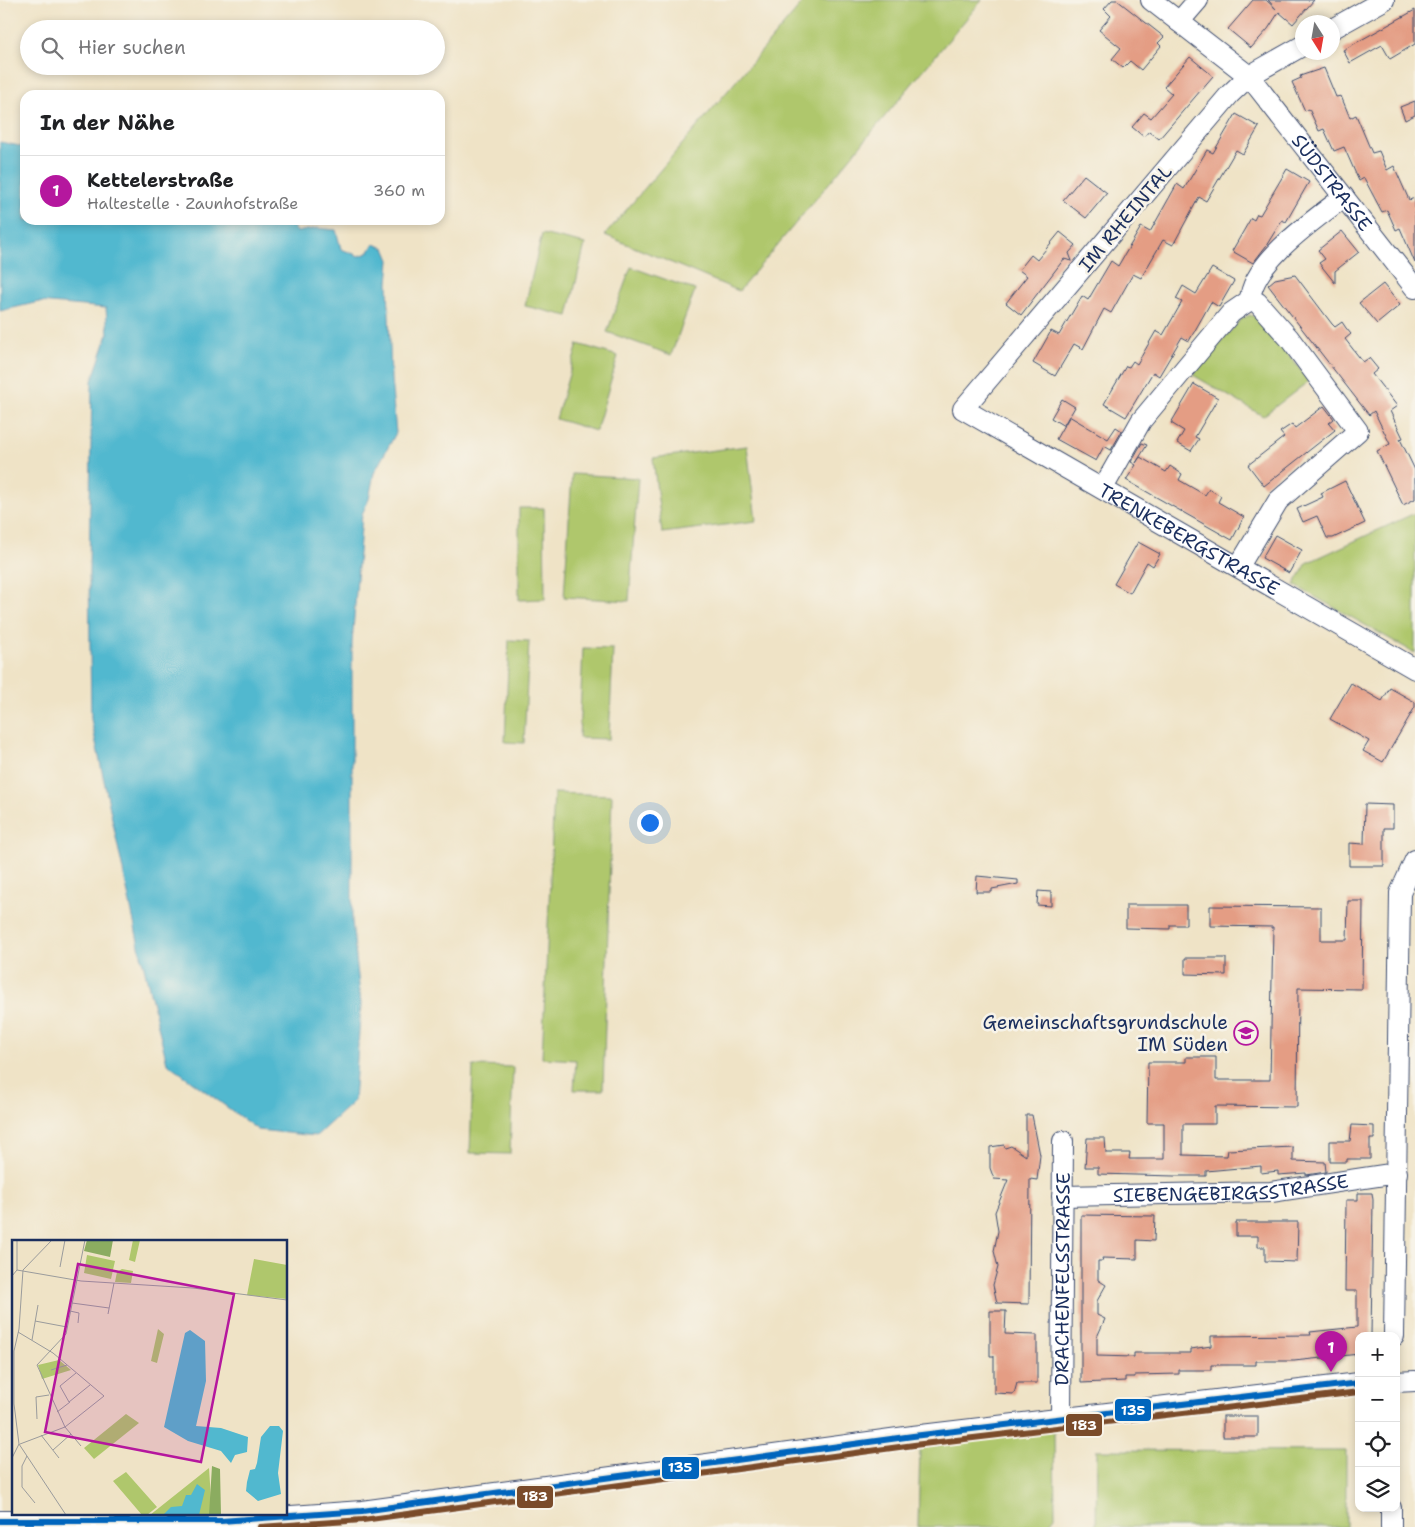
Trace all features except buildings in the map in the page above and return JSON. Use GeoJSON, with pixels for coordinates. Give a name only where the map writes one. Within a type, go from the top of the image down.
{"type":"FeatureCollection","features":[{"type":"Feature","properties":{"kind":"street","name":"SÜDSTRASSE"},"geometry":{"type":"LineString","coordinates":[[1151,0],[1249,76],[1415,288]]}},
{"type":"Feature","properties":{"kind":"street"},"geometry":{"type":"LineString","coordinates":[[1179,22],[1198,0]]}},
{"type":"Feature","properties":{"kind":"street"},"geometry":{"type":"LineString","coordinates":[[1340,25],[1384,0]]}},
{"type":"Feature","properties":{"kind":"street","name":"IM RHEINTAL"},"geometry":{"type":"LineString","coordinates":[[964,409],[1198,132],[1249,76],[1295,50]]}},
{"type":"Feature","properties":{"kind":"street"},"geometry":{"type":"LineString","coordinates":[[1250,300],[1250,290],[1255,280],[1289,240],[1344,197]]}},
{"type":"Feature","properties":{"kind":"street"},"geometry":{"type":"LineString","coordinates":[[1103,488],[1141,421],[1231,313],[1250,300]]}},
{"type":"Feature","properties":{"kind":"street"},"geometry":{"type":"LineString","coordinates":[[1239,566],[1278,501],[1358,431],[1289,338],[1257,302],[1250,300]]}},
{"type":"Feature","properties":{"kind":"street","name":"TRENKEBERGSTRASSE"},"geometry":{"type":"LineString","coordinates":[[964,409],[1415,669]]}},
{"type":"Feature","properties":{"kind":"street"},"geometry":{"type":"LineString","coordinates":[[1394,1332],[1400,893],[1415,860]]}},
{"type":"Feature","properties":{"kind":"street","name":"DRACHENFELSSTRASSE"},"geometry":{"type":"LineString","coordinates":[[1061,1418],[1063,1141]]}},
{"type":"Feature","properties":{"kind":"street","name":"SIEBENGEBIRGSSTRASSE"},"geometry":{"type":"LineString","coordinates":[[1062,1196],[1271,1192],[1397,1173]]}},
{"type":"Feature","properties":{"kind":"street"},"geometry":{"type":"LineString","coordinates":[[1400,1382],[1415,1382]]}},
{"type":"Feature","properties":{"kind":"street"},"geometry":{"type":"LineString","coordinates":[[0,1521],[221,1520],[362,1511],[1061,1418],[1355,1383]]}},
{"type":"Feature","properties":{"kind":"street"},"geometry":{"type":"LineString","coordinates":[[1391,1512],[1391,1527]]}},
{"type":"Feature","properties":{"kind":"green space"},"geometry":{"type":"Polygon","coordinates":[[[805,0],[982,0],[739,291],[605,235],[805,0]]]}},
{"type":"Feature","properties":{"kind":"green space"},"geometry":{"type":"Polygon","coordinates":[[[542,234],[585,244],[568,316],[525,306],[542,234]]]}},
{"type":"Feature","properties":{"kind":"green space"},"geometry":{"type":"Polygon","coordinates":[[[631,267],[695,290],[671,355],[607,332],[631,267]]]}},
{"type":"Feature","properties":{"kind":"green space"},"geometry":{"type":"Polygon","coordinates":[[[1250,315],[1261,319],[1309,381],[1263,416],[1193,375],[1241,319],[1250,315]]]}},
{"type":"Feature","properties":{"kind":"green space"},"geometry":{"type":"Polygon","coordinates":[[[578,344],[618,356],[596,431],[556,419],[578,344]]]}},
{"type":"Feature","properties":{"kind":"green space"},"geometry":{"type":"Polygon","coordinates":[[[747,446],[756,521],[662,533],[653,458],[747,446]]]}},
{"type":"Feature","properties":{"kind":"green space"},"geometry":{"type":"Polygon","coordinates":[[[572,474],[638,478],[629,601],[564,597],[572,474]]]}},
{"type":"Feature","properties":{"kind":"green space"},"geometry":{"type":"Polygon","coordinates":[[[519,508],[544,508],[545,599],[519,600],[519,508]]]}},
{"type":"Feature","properties":{"kind":"green space"},"geometry":{"type":"Polygon","coordinates":[[[1415,513],[1415,653],[1294,585],[1307,563],[1415,513]]]}},
{"type":"Feature","properties":{"kind":"green space"},"geometry":{"type":"Polygon","coordinates":[[[509,640],[529,641],[524,743],[505,742],[509,640]]]}},
{"type":"Feature","properties":{"kind":"green space"},"geometry":{"type":"Polygon","coordinates":[[[583,648],[613,649],[609,739],[579,738],[583,648]]]}},
{"type":"Feature","properties":{"kind":"green space"},"geometry":{"type":"Polygon","coordinates":[[[554,793],[612,795],[603,1090],[574,1090],[576,1060],[542,1058],[554,793]]]}},
{"type":"Feature","properties":{"kind":"green space"},"geometry":{"type":"Polygon","coordinates":[[[473,1066],[513,1067],[510,1154],[470,1153],[473,1066]]]}},
{"type":"Feature","properties":{"kind":"green space"},"geometry":{"type":"Polygon","coordinates":[[[1054,1430],[1055,1516],[1046,1527],[918,1527],[920,1447],[1054,1430]]]}},
{"type":"Feature","properties":{"kind":"green space"},"geometry":{"type":"Polygon","coordinates":[[[1097,1450],[1346,1451],[1346,1527],[1096,1527],[1097,1450]]]}},
{"type":"Feature","properties":{"kind":"water"},"geometry":{"type":"Polygon","coordinates":[[[0,142],[20,146],[20,225],[292,225],[297,232],[317,228],[336,230],[341,249],[359,256],[368,253],[374,244],[385,248],[390,260],[388,283],[391,379],[396,433],[374,473],[369,499],[362,514],[352,643],[352,921],[361,1004],[354,1101],[316,1136],[258,1130],[167,1063],[139,946],[91,719],[89,570],[92,381],[108,334],[106,308],[39,302],[0,311],[0,142]]]}},
{"type":"Feature","properties":{"kind":"transit line","name":"135"},"geometry":{"type":"LineString","coordinates":[[0,1521],[221,1521],[362,1511],[913,1436],[1355,1383]]}},
{"type":"Feature","properties":{"kind":"transit line","name":"183"},"geometry":{"type":"LineString","coordinates":[[260,1527],[363,1520],[914,1445],[1355,1392]]}},
{"type":"Feature","properties":{"kind":"place","name":"Gemeinschaftsgrundschule IM Süden"},"geometry":{"type":"Point","coordinates":[1246,1033]}},
{"type":"Feature","properties":{"kind":"place","name":"Kettelerstraße"},"geometry":{"type":"Point","coordinates":[1331,1372]}}]}
